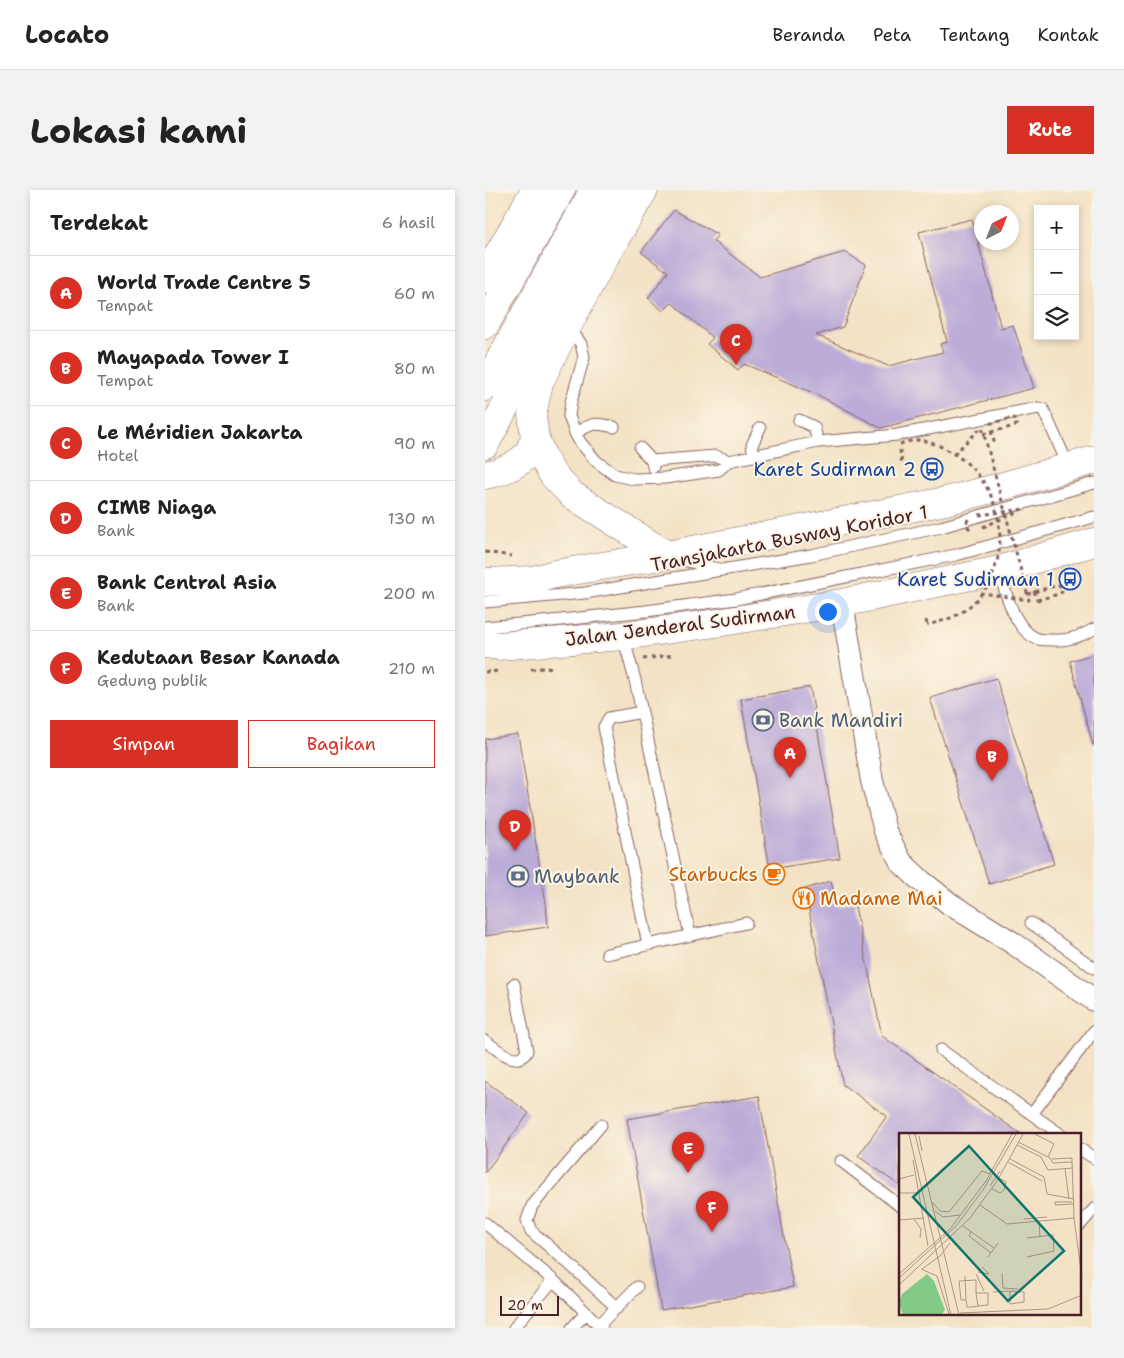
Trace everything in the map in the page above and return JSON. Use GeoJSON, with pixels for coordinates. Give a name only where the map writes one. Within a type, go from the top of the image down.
{"type":"FeatureCollection","features":[{"type":"Feature","properties":{"kind":"main road"},"geometry":{"type":"LineString","coordinates":[[485,325],[561,190]]}},
{"type":"Feature","properties":{"kind":"main road"},"geometry":{"type":"LineString","coordinates":[[485,368],[583,190]]}},
{"type":"Feature","properties":{"kind":"main road"},"geometry":{"type":"LineString","coordinates":[[485,387],[594,190]]}},
{"type":"Feature","properties":{"kind":"main road"},"geometry":{"type":"LineString","coordinates":[[485,444],[622,190]]}},
{"type":"Feature","properties":{"kind":"main road"},"geometry":{"type":"LineString","coordinates":[[644,190],[604,258],[539,383],[532,415],[535,438],[543,458],[553,475],[573,495],[667,555]]}},
{"type":"Feature","properties":{"kind":"main road"},"geometry":{"type":"LineString","coordinates":[[485,278],[532,191]]}},
{"type":"Feature","properties":{"kind":"main road"},"geometry":{"type":"LineString","coordinates":[[485,475],[514,465],[527,454],[535,438]]}},
{"type":"Feature","properties":{"kind":"main road"},"geometry":{"type":"LineString","coordinates":[[485,582],[533,580],[555,574],[667,555],[947,501],[1082,464]]}},
{"type":"Feature","properties":{"kind":"main road","name":"Jalan Jenderal Sudirman"},"geometry":{"type":"LineString","coordinates":[[488,642],[623,636],[842,603],[999,570],[1094,542]]}},
{"type":"Feature","properties":{"kind":"main road"},"geometry":{"type":"LineString","coordinates":[[485,565],[533,568],[555,574]]}},
{"type":"Feature","properties":{"kind":"street"},"geometry":{"type":"LineString","coordinates":[[842,603],[872,781],[885,831],[901,862],[950,904],[1013,943],[1094,1000]]}},
{"type":"Feature","properties":{"kind":"lane"},"geometry":{"type":"LineString","coordinates":[[568,325],[581,344],[584,357],[571,402],[569,416],[580,442],[596,461],[615,475],[635,479],[665,478],[719,470],[729,461],[818,442],[897,435],[1038,408],[1043,409],[1050,423],[1082,464]]}},
{"type":"Feature","properties":{"kind":"lane"},"geometry":{"type":"LineString","coordinates":[[799,420],[814,427],[818,442]]}},
{"type":"Feature","properties":{"kind":"lane"},"geometry":{"type":"LineString","coordinates":[[575,433],[587,426],[599,423],[614,427]]}},
{"type":"Feature","properties":{"kind":"lane"},"geometry":{"type":"LineString","coordinates":[[754,456],[752,445],[761,428]]}},
{"type":"Feature","properties":{"kind":"lane"},"geometry":{"type":"LineString","coordinates":[[640,448],[652,461],[654,478]]}},
{"type":"Feature","properties":{"kind":"lane"},"geometry":{"type":"LineString","coordinates":[[652,461],[716,456],[729,461]]}},
{"type":"Feature","properties":{"kind":"lane","name":"Transjakarta Busway Koridor 1"},"geometry":{"type":"LineString","coordinates":[[485,602],[585,593],[811,555],[941,527],[1094,483]]}},
{"type":"Feature","properties":{"kind":"lane"},"geometry":{"type":"LineString","coordinates":[[488,642],[542,622],[736,599],[957,555],[1094,517]]}},
{"type":"Feature","properties":{"kind":"lane"},"geometry":{"type":"LineString","coordinates":[[667,555],[722,570]]}},
{"type":"Feature","properties":{"kind":"lane"},"geometry":{"type":"LineString","coordinates":[[999,570],[1012,610],[1027,633],[1038,639],[1064,640],[1094,629]]}},
{"type":"Feature","properties":{"kind":"lane"},"geometry":{"type":"LineString","coordinates":[[681,628],[736,599]]}},
{"type":"Feature","properties":{"kind":"lane"},"geometry":{"type":"LineString","coordinates":[[623,636],[642,712],[690,935]]}},
{"type":"Feature","properties":{"kind":"lane"},"geometry":{"type":"LineString","coordinates":[[642,712],[609,718],[604,727],[647,945]]}},
{"type":"Feature","properties":{"kind":"lane"},"geometry":{"type":"LineString","coordinates":[[607,954],[746,923]]}},
{"type":"Feature","properties":{"kind":"lane"},"geometry":{"type":"LineString","coordinates":[[1031,923],[1094,968]]}},
{"type":"Feature","properties":{"kind":"lane"},"geometry":{"type":"LineString","coordinates":[[485,1041],[506,1056],[522,1058],[526,1054],[514,984]]}},
{"type":"Feature","properties":{"kind":"lane"},"geometry":{"type":"LineString","coordinates":[[1032,1114],[1094,1031]]}},
{"type":"Feature","properties":{"kind":"lane"},"geometry":{"type":"LineString","coordinates":[[941,1050],[1059,1133]]}},
{"type":"Feature","properties":{"kind":"lane"},"geometry":{"type":"LineString","coordinates":[[601,1126],[532,1206],[527,1220],[531,1232],[617,1308]]}},
{"type":"Feature","properties":{"kind":"lane"},"geometry":{"type":"LineString","coordinates":[[1081,1150],[1094,1158]]}},
{"type":"Feature","properties":{"kind":"lane"},"geometry":{"type":"LineString","coordinates":[[841,1161],[899,1205]]}},
{"type":"Feature","properties":{"kind":"lane"},"geometry":{"type":"LineString","coordinates":[[1081,1224],[1094,1209]]}},
{"type":"Feature","properties":{"kind":"lane"},"geometry":{"type":"LineString","coordinates":[[485,1223],[553,1280],[601,1327],[637,1287]]}},
{"type":"Feature","properties":{"kind":"lane"},"geometry":{"type":"LineString","coordinates":[[514,1328],[553,1280]]}},
{"type":"Feature","properties":{"kind":"lane"},"geometry":{"type":"LineString","coordinates":[[572,1328],[586,1313]]}},
{"type":"Feature","properties":{"kind":"path"},"geometry":{"type":"LineString","coordinates":[[983,434],[1015,426],[1017,421],[1012,418],[988,424]]}},
{"type":"Feature","properties":{"kind":"path"},"geometry":{"type":"LineString","coordinates":[[954,454],[982,427],[1029,600],[981,593]]}},
{"type":"Feature","properties":{"kind":"path"},"geometry":{"type":"LineString","coordinates":[[903,464],[899,444],[917,440],[933,444],[954,454],[970,466],[981,478],[992,496],[998,516],[1000,538],[997,559],[990,579],[981,593],[963,612],[947,620],[927,625],[926,620]]}},
{"type":"Feature","properties":{"kind":"path"},"geometry":{"type":"LineString","coordinates":[[979,515],[1025,509],[983,527]]}},
{"type":"Feature","properties":{"kind":"path"},"geometry":{"type":"LineString","coordinates":[[968,519],[966,525],[971,530]]}},
{"type":"Feature","properties":{"kind":"path"},"geometry":{"type":"LineString","coordinates":[[1027,594],[1058,585],[1063,589],[1059,594],[1037,600],[1034,591]]}},
{"type":"Feature","properties":{"kind":"building"},"geometry":{"type":"Polygon","coordinates":[[[674,210],[718,235],[713,241],[760,277],[845,252],[866,265],[843,327],[816,335],[888,366],[943,352],[940,344],[947,342],[919,232],[972,219],[974,227],[974,250],[980,250],[1001,328],[1013,325],[1034,388],[881,428],[816,394],[744,364],[738,370],[707,344],[713,338],[672,303],[663,311],[648,298],[668,272],[641,252],[674,210]]]}},
{"type":"Feature","properties":{"kind":"building"},"geometry":{"type":"Polygon","coordinates":[[[1094,654],[1094,745],[1093,745],[1070,661],[1094,654]]]}},
{"type":"Feature","properties":{"kind":"building"},"geometry":{"type":"Polygon","coordinates":[[[996,678],[1054,864],[989,884],[930,698],[996,678]]]}},
{"type":"Feature","properties":{"kind":"building"},"geometry":{"type":"Polygon","coordinates":[[[810,687],[840,858],[770,869],[741,699],[810,687]]]}},
{"type":"Feature","properties":{"kind":"building"},"geometry":{"type":"Polygon","coordinates":[[[518,734],[546,904],[548,927],[485,936],[485,739],[518,734]]]}},
{"type":"Feature","properties":{"kind":"building"},"geometry":{"type":"Polygon","coordinates":[[[831,881],[837,906],[854,902],[882,1036],[1020,1133],[899,1133],[899,1185],[858,1156],[887,1116],[843,1085],[805,889],[831,881]]]}},
{"type":"Feature","properties":{"kind":"building"},"geometry":{"type":"Polygon","coordinates":[[[485,1081],[529,1113],[485,1173],[485,1081]]]}},
{"type":"Feature","properties":{"kind":"building"},"geometry":{"type":"Polygon","coordinates":[[[759,1096],[793,1287],[661,1310],[627,1119],[759,1096]]]}},
{"type":"Feature","properties":{"kind":"place","name":"Le Méridien Jakarta"},"geometry":{"type":"Point","coordinates":[736,365]}},
{"type":"Feature","properties":{"kind":"place","name":"Karet Sudirman 2"},"geometry":{"type":"Point","coordinates":[932,469]}},
{"type":"Feature","properties":{"kind":"place","name":"Karet Sudirman 1"},"geometry":{"type":"Point","coordinates":[1070,579]}},
{"type":"Feature","properties":{"kind":"place","name":"Bank Mandiri"},"geometry":{"type":"Point","coordinates":[763,720]}},
{"type":"Feature","properties":{"kind":"place","name":"World Trade Centre 5"},"geometry":{"type":"Point","coordinates":[790,778]}},
{"type":"Feature","properties":{"kind":"place","name":"Mayapada Tower I"},"geometry":{"type":"Point","coordinates":[992,781]}},
{"type":"Feature","properties":{"kind":"place","name":"CIMB Niaga"},"geometry":{"type":"Point","coordinates":[515,851]}},
{"type":"Feature","properties":{"kind":"place","name":"Starbucks"},"geometry":{"type":"Point","coordinates":[774,874]}},
{"type":"Feature","properties":{"kind":"place","name":"Maybank"},"geometry":{"type":"Point","coordinates":[518,876]}},
{"type":"Feature","properties":{"kind":"place","name":"Madame Mai"},"geometry":{"type":"Point","coordinates":[804,898]}},
{"type":"Feature","properties":{"kind":"place","name":"Bank Central Asia"},"geometry":{"type":"Point","coordinates":[688,1173]}},
{"type":"Feature","properties":{"kind":"place","name":"Kedutaan Besar Kanada"},"geometry":{"type":"Point","coordinates":[712,1232]}}]}
